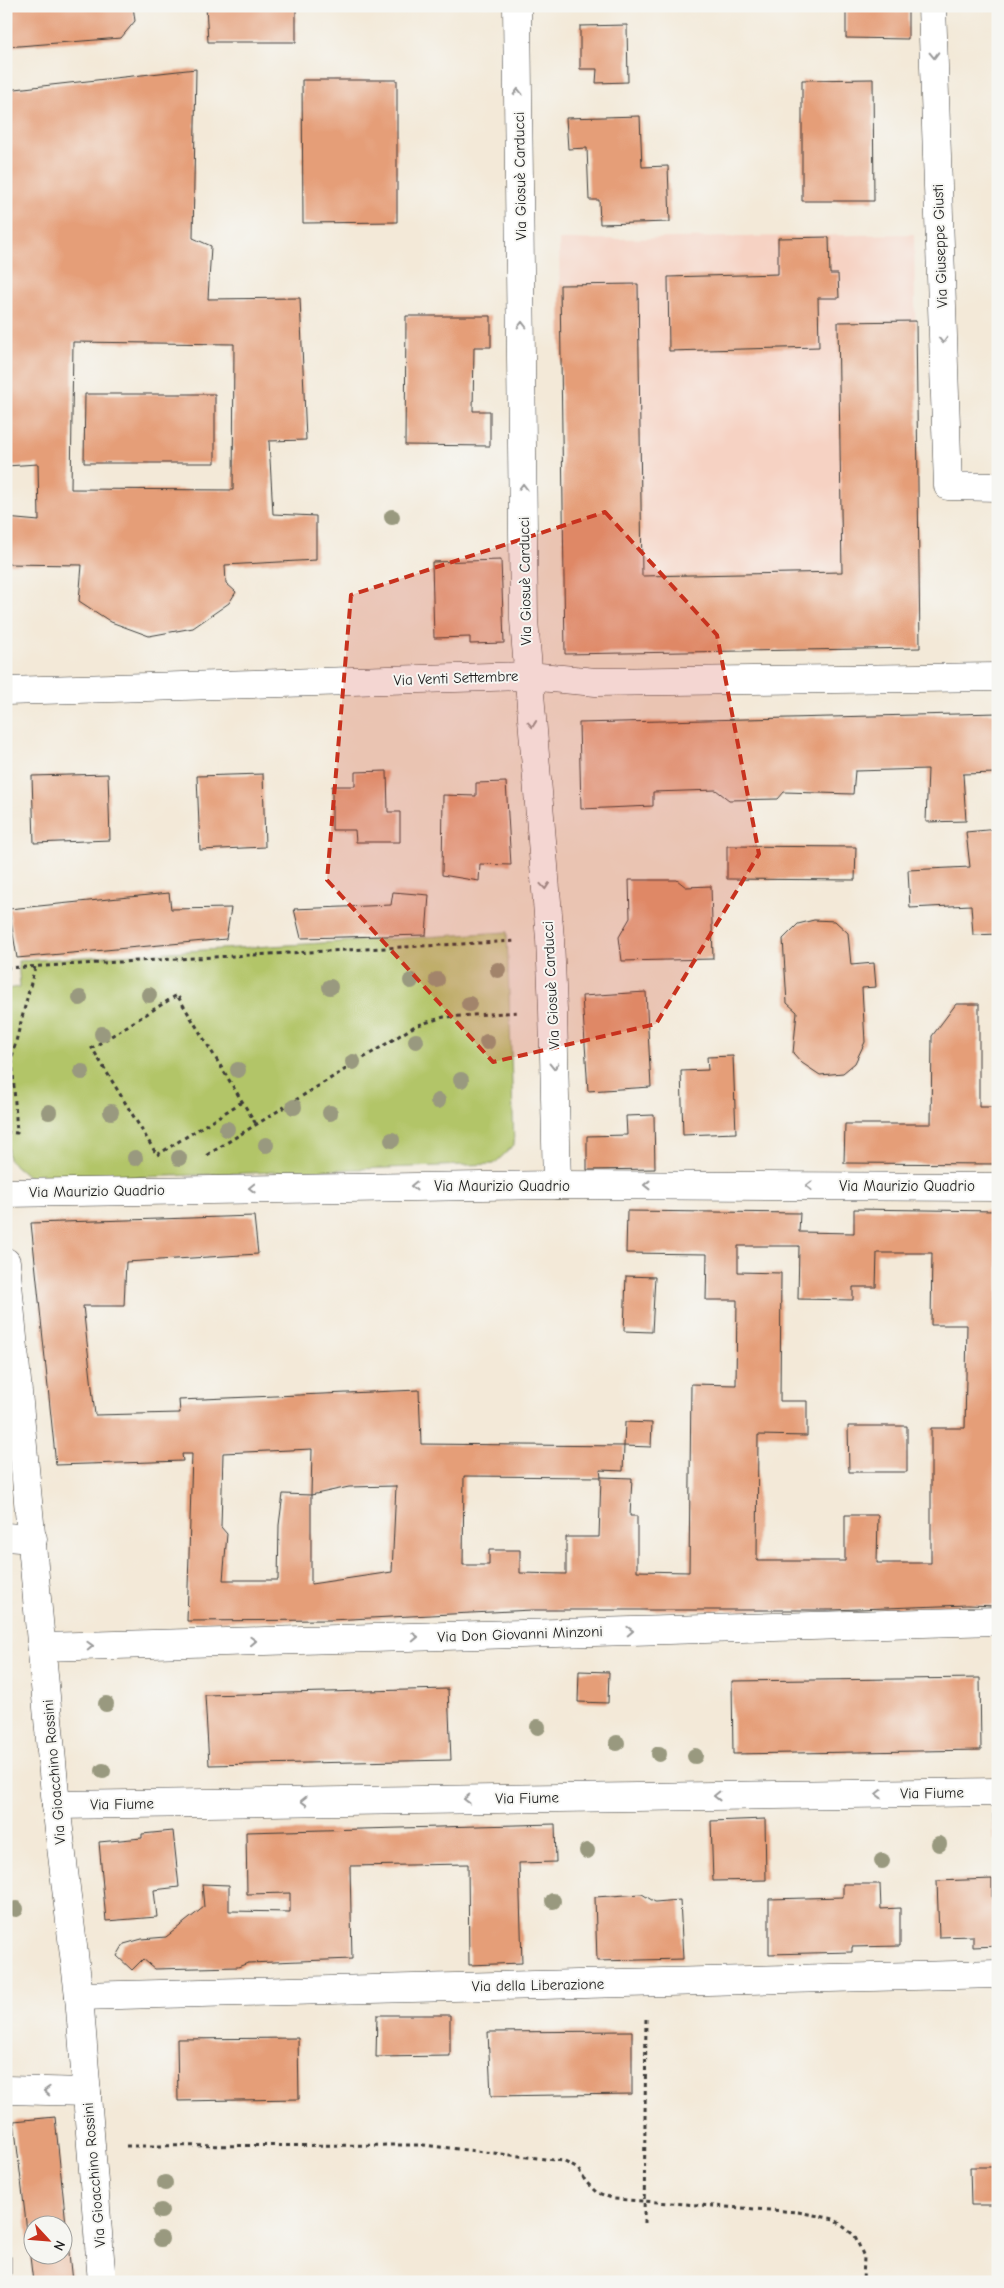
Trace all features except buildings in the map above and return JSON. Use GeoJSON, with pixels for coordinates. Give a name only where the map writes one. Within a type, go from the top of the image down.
{"type":"FeatureCollection","features":[{"type":"Feature","properties":{"kind":"street","name":"Via Giosuè Carducci"},"geometry":{"type":"LineString","coordinates":[[517,6],[524,620],[550,939],[554,1010],[557,1185]]}},
{"type":"Feature","properties":{"kind":"street","name":"Via Giuseppe Giusti"},"geometry":{"type":"LineString","coordinates":[[932,6],[948,486],[998,487]]}},
{"type":"Feature","properties":{"kind":"street","name":"Via Venti Settembre"},"geometry":{"type":"LineString","coordinates":[[6,691],[528,676],[596,682],[998,677]]}},
{"type":"Feature","properties":{"kind":"street","name":"Via Maurizio Quadrio"},"geometry":{"type":"LineString","coordinates":[[6,1193],[557,1185],[998,1187]]}},
{"type":"Feature","properties":{"kind":"street","name":"Via Gioacchino Rossini"},"geometry":{"type":"LineString","coordinates":[[6,1262],[19,1538],[42,1647],[56,1806],[79,1996],[102,2282]]}},
{"type":"Feature","properties":{"kind":"street","name":"Via Don Giovanni Minzoni"},"geometry":{"type":"LineString","coordinates":[[42,1647],[998,1621]]}},
{"type":"Feature","properties":{"kind":"street","name":"Via Fiume"},"geometry":{"type":"LineString","coordinates":[[56,1806],[998,1792]]}},
{"type":"Feature","properties":{"kind":"street","name":"Via della Liberazione"},"geometry":{"type":"LineString","coordinates":[[79,1996],[998,1974]]}},
{"type":"Feature","properties":{"kind":"street"},"geometry":{"type":"LineString","coordinates":[[6,2090],[87,2092]]}},
{"type":"Feature","properties":{"kind":"path"},"geometry":{"type":"LineString","coordinates":[[6,968],[550,939]]}},
{"type":"Feature","properties":{"kind":"path"},"geometry":{"type":"LineString","coordinates":[[6,1132],[17,1132],[12,1057],[36,967]]}},
{"type":"Feature","properties":{"kind":"path"},"geometry":{"type":"LineString","coordinates":[[242,1102],[157,1155],[92,1048],[177,995],[256,1124]]}},
{"type":"Feature","properties":{"kind":"path"},"geometry":{"type":"LineString","coordinates":[[200,1159],[416,1026],[444,1017],[554,1010]]}},
{"type":"Feature","properties":{"kind":"path"},"geometry":{"type":"LineString","coordinates":[[644,2223],[646,1983]]}},
{"type":"Feature","properties":{"kind":"path"},"geometry":{"type":"LineString","coordinates":[[91,2147],[423,2145],[563,2160],[578,2169],[586,2182],[596,2192],[614,2199],[798,2212],[834,2220],[855,2236],[864,2257],[863,2282]]}},
{"type":"Feature","properties":{"kind":"highlighted area"},"geometry":{"type":"Polygon","coordinates":[[[605,512],[717,635],[759,854],[656,1024],[493,1062],[327,880],[351,595],[605,512]]]}},
{"type":"Feature","properties":{"kind":"shaded area"},"geometry":{"type":"Polygon","coordinates":[[[914,234],[920,648],[565,654],[559,240],[914,234]]]}},
{"type":"Feature","properties":{"kind":"green space"},"geometry":{"type":"Polygon","coordinates":[[[507,932],[514,1145],[494,1164],[34,1181],[9,1160],[6,1125],[6,989],[20,987],[18,961],[507,932]]]}}]}
